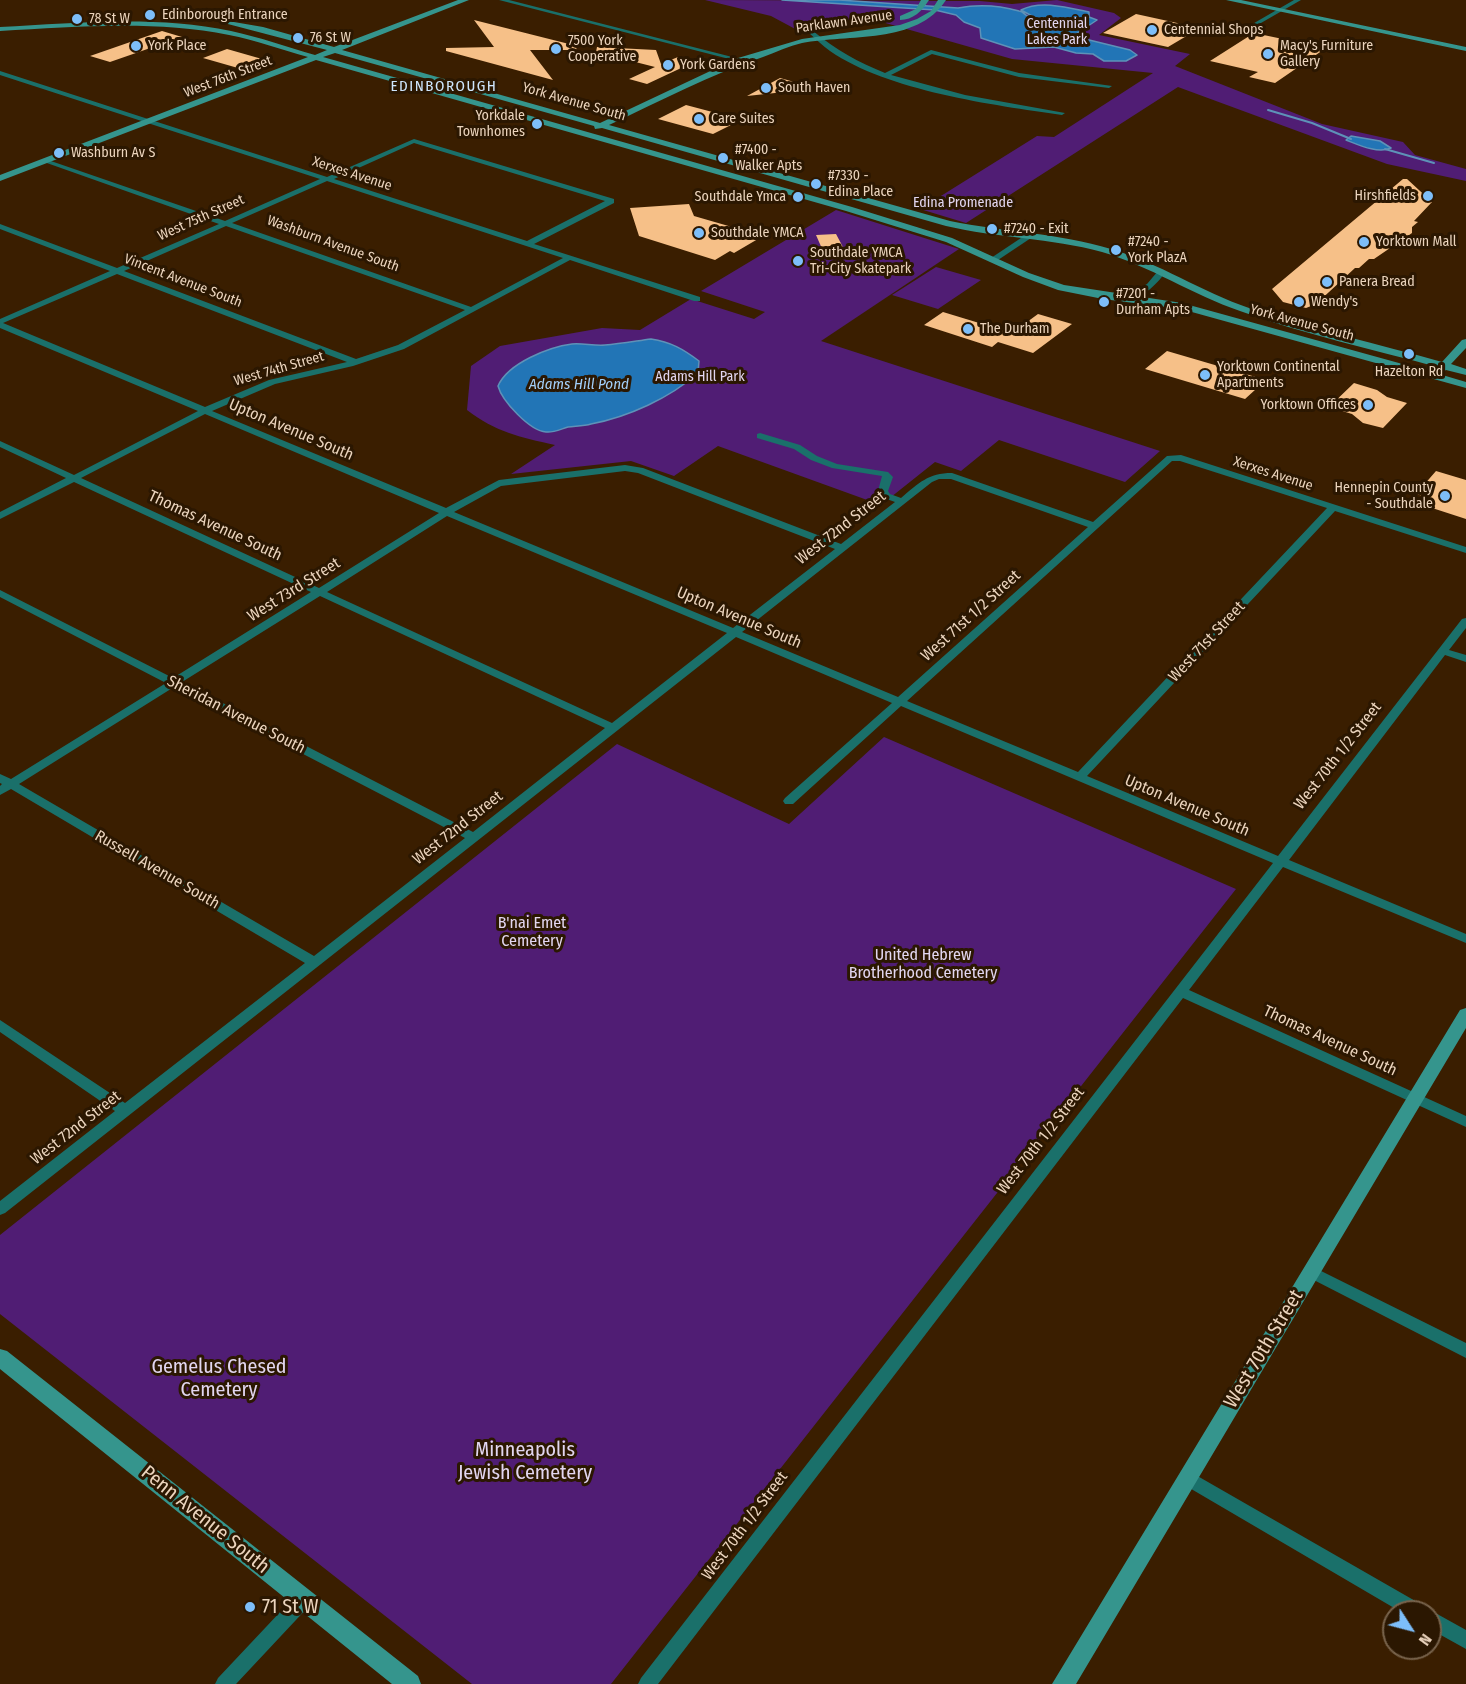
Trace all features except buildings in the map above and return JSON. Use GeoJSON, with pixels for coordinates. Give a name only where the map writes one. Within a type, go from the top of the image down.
{"type":"FeatureCollection","features":[{"type":"Feature","properties":{"kind":"street","name":"West 76th Street"},"geometry":{"type":"LineString","coordinates":[[0,178],[465,0]]}},
{"type":"Feature","properties":{"kind":"street"},"geometry":{"type":"LineString","coordinates":[[502,0],[741,60]]}},
{"type":"Feature","properties":{"kind":"street","name":"Parklawn Avenue"},"geometry":{"type":"LineString","coordinates":[[741,60],[743,55],[771,41],[902,19],[919,10],[925,0]]}},
{"type":"Feature","properties":{"kind":"street","name":"Parklawn Avenue"},"geometry":{"type":"LineString","coordinates":[[585,134],[741,60],[754,58],[813,35],[888,30],[916,22],[935,12],[942,0]]}},
{"type":"Feature","properties":{"kind":"street"},"geometry":{"type":"LineString","coordinates":[[1230,0],[1367,29],[1402,33],[1465,46]]}},
{"type":"Feature","properties":{"kind":"street"},"geometry":{"type":"LineString","coordinates":[[1258,0],[1465,46]]}},
{"type":"Feature","properties":{"kind":"street"},"geometry":{"type":"LineString","coordinates":[[1252,26],[1298,0]]}},
{"type":"Feature","properties":{"kind":"street","name":"York Avenue South"},"geometry":{"type":"LineString","coordinates":[[0,23],[180,18],[260,29],[949,224],[996,233],[1069,241],[1108,250],[1206,295],[1246,310],[1466,372]]}},
{"type":"Feature","properties":{"kind":"street"},"geometry":{"type":"LineString","coordinates":[[1320,19],[1399,38],[1413,46],[1465,46]]}},
{"type":"Feature","properties":{"kind":"street","name":"York Avenue South"},"geometry":{"type":"LineString","coordinates":[[0,29],[117,23],[188,26],[231,33],[931,234],[1062,288],[1201,311],[1466,385]]}},
{"type":"Feature","properties":{"kind":"street"},"geometry":{"type":"LineString","coordinates":[[813,35],[847,60],[886,75],[951,94],[1062,113]]}},
{"type":"Feature","properties":{"kind":"street"},"geometry":{"type":"LineString","coordinates":[[886,75],[934,52],[1016,77],[1109,86]]}},
{"type":"Feature","properties":{"kind":"street","name":"Xerxes Avenue"},"geometry":{"type":"LineString","coordinates":[[0,73],[697,299]]}},
{"type":"Feature","properties":{"kind":"street","name":"West 75th Street"},"geometry":{"type":"LineString","coordinates":[[0,323],[225,222],[414,141],[610,201],[526,245]]}},
{"type":"Feature","properties":{"kind":"street","name":"Washburn Avenue South"},"geometry":{"type":"LineString","coordinates":[[46,161],[473,310]]}},
{"type":"Feature","properties":{"kind":"street"},"geometry":{"type":"LineString","coordinates":[[818,200],[834,191]]}},
{"type":"Feature","properties":{"kind":"street","name":"Vincent Avenue South"},"geometry":{"type":"LineString","coordinates":[[0,226],[355,362]]}},
{"type":"Feature","properties":{"kind":"street"},"geometry":{"type":"LineString","coordinates":[[992,260],[1030,236]]}},
{"type":"Feature","properties":{"kind":"street","name":"West 74th Street"},"geometry":{"type":"LineString","coordinates":[[0,516],[237,395],[272,382],[355,362],[401,347],[569,258]]}},
{"type":"Feature","properties":{"kind":"street"},"geometry":{"type":"LineString","coordinates":[[1128,298],[1150,286],[1161,273]]}},
{"type":"Feature","properties":{"kind":"street","name":"Upton Avenue South"},"geometry":{"type":"LineString","coordinates":[[0,323],[1466,939]]}},
{"type":"Feature","properties":{"kind":"street"},"geometry":{"type":"LineString","coordinates":[[1435,376],[1466,342]]}},
{"type":"Feature","properties":{"kind":"street"},"geometry":{"type":"LineString","coordinates":[[760,436],[797,447],[814,458],[835,466],[885,474],[888,477],[883,491],[887,496],[901,501]]}},
{"type":"Feature","properties":{"kind":"street","name":"Thomas Avenue South"},"geometry":{"type":"LineString","coordinates":[[0,444],[613,728]]}},
{"type":"Feature","properties":{"kind":"street","name":"Xerxes Avenue"},"geometry":{"type":"LineString","coordinates":[[1175,457],[1466,550]]}},
{"type":"Feature","properties":{"kind":"street","name":"West 71st 1/2 Street"},"geometry":{"type":"LineString","coordinates":[[789,801],[1092,525],[1170,458],[1175,457]]}},
{"type":"Feature","properties":{"kind":"street","name":"West 73rd Street"},"geometry":{"type":"LineString","coordinates":[[4,785],[174,683],[447,512],[499,483],[625,468],[640,470],[842,548]]}},
{"type":"Feature","properties":{"kind":"street","name":"West 72nd Street"},"geometry":{"type":"LineString","coordinates":[[0,1209],[929,480],[938,476],[952,476],[1092,525]]}},
{"type":"Feature","properties":{"kind":"street","name":"West 71st Street"},"geometry":{"type":"LineString","coordinates":[[1080,777],[1333,507]]}},
{"type":"Feature","properties":{"kind":"street","name":"Sheridan Avenue South"},"geometry":{"type":"LineString","coordinates":[[0,593],[473,837]]}},
{"type":"Feature","properties":{"kind":"street","name":"West 70th 1/2 Street"},"geometry":{"type":"LineString","coordinates":[[647,1684],[1466,621]]}},
{"type":"Feature","properties":{"kind":"street"},"geometry":{"type":"LineString","coordinates":[[1443,651],[1466,659]]}},
{"type":"Feature","properties":{"kind":"street","name":"Russell Avenue South"},"geometry":{"type":"LineString","coordinates":[[4,785],[314,962]]}},
{"type":"Feature","properties":{"kind":"street","name":"Thomas Avenue South"},"geometry":{"type":"LineString","coordinates":[[1179,991],[1466,1122]]}},
{"type":"Feature","properties":{"kind":"street","name":"West 70th Street"},"geometry":{"type":"LineString","coordinates":[[1063,1684],[1466,1014]]}},
{"type":"Feature","properties":{"kind":"street"},"geometry":{"type":"LineString","coordinates":[[0,1025],[124,1110]]}},
{"type":"Feature","properties":{"kind":"street"},"geometry":{"type":"LineString","coordinates":[[1311,1272],[1466,1351]]}},
{"type":"Feature","properties":{"kind":"street","name":"Penn Avenue South"},"geometry":{"type":"LineString","coordinates":[[0,1357],[411,1684]]}},
{"type":"Feature","properties":{"kind":"street"},"geometry":{"type":"LineString","coordinates":[[1187,1478],[1397,1600]]}},
{"type":"Feature","properties":{"kind":"street"},"geometry":{"type":"LineString","coordinates":[[224,1684],[304,1599]]}},
{"type":"Feature","properties":{"kind":"street"},"geometry":{"type":"LineString","coordinates":[[1442,1626],[1466,1640]]}},
{"type":"Feature","properties":{"kind":"green space"},"geometry":{"type":"Polygon","coordinates":[[[705,0],[980,1],[1012,4],[1057,0],[1114,13],[1121,18],[1099,35],[1190,54],[1175,66],[1322,124],[1403,142],[1415,155],[1466,169],[1466,181],[1387,164],[1178,87],[966,223],[920,209],[1037,136],[1054,137],[1153,73],[1012,59],[882,22],[799,31],[771,16],[705,0]]]}},
{"type":"Feature","properties":{"kind":"green space","name":"Adams Hill Park"},"geometry":{"type":"Polygon","coordinates":[[[836,210],[959,249],[821,341],[1160,451],[1125,482],[999,440],[961,471],[935,462],[881,505],[718,446],[674,476],[631,461],[511,474],[555,445],[508,433],[488,424],[467,410],[471,366],[500,346],[602,328],[640,330],[691,299],[754,319],[765,312],[701,291],[836,210]]]}},
{"type":"Feature","properties":{"kind":"green space"},"geometry":{"type":"Polygon","coordinates":[[[936,267],[981,280],[938,309],[892,295],[936,267]]]}},
{"type":"Feature","properties":{"kind":"green space"},"geometry":{"type":"Polygon","coordinates":[[[884,737],[1236,889],[611,1684],[472,1684],[0,1314],[0,1235],[617,744],[789,824],[884,737]]]}},
{"type":"Feature","properties":{"kind":"water"},"geometry":{"type":"Polygon","coordinates":[[[782,0],[839,0],[958,8],[1003,7],[1021,11],[1030,17],[1032,16],[1021,10],[1036,5],[1062,7],[1089,12],[1089,17],[1097,20],[1076,34],[1077,37],[1130,50],[1137,55],[1126,61],[1104,61],[1093,54],[1076,53],[1054,47],[1015,49],[981,38],[980,28],[964,22],[956,15],[935,10],[782,0]]]}},
{"type":"Feature","properties":{"kind":"water"},"geometry":{"type":"Polygon","coordinates":[[[1351,136],[1380,141],[1391,148],[1380,150],[1368,148],[1346,140],[1351,136]]]}},
{"type":"Feature","properties":{"kind":"water","name":"Adams Hill Pond"},"geometry":{"type":"Polygon","coordinates":[[[651,339],[671,344],[699,361],[698,373],[675,391],[619,417],[546,432],[525,421],[505,399],[498,386],[503,378],[520,363],[552,349],[572,344],[605,345],[651,339]]]}},
{"type":"Feature","properties":{"kind":"waterway"},"geometry":{"type":"LineString","coordinates":[[1268,110],[1312,123],[1351,139]]}},
{"type":"Feature","properties":{"kind":"waterway"},"geometry":{"type":"LineString","coordinates":[[1385,149],[1434,163]]}},
{"type":"Feature","properties":{"kind":"place","name":"Edinborough Entrance"},"geometry":{"type":"Point","coordinates":[150,15]}},
{"type":"Feature","properties":{"kind":"place","name":"78 St W"},"geometry":{"type":"Point","coordinates":[77,19]}},
{"type":"Feature","properties":{"kind":"place","name":"Centennial Shops"},"geometry":{"type":"Point","coordinates":[1152,30]}},
{"type":"Feature","properties":{"kind":"place","name":"76 St W"},"geometry":{"type":"Point","coordinates":[298,38]}},
{"type":"Feature","properties":{"kind":"place","name":"York Place"},"geometry":{"type":"Point","coordinates":[136,46]}},
{"type":"Feature","properties":{"kind":"place","name":"7500 York Cooperative"},"geometry":{"type":"Point","coordinates":[556,49]}},
{"type":"Feature","properties":{"kind":"place","name":"Macy's Furniture Gallery"},"geometry":{"type":"Point","coordinates":[1268,54]}},
{"type":"Feature","properties":{"kind":"place","name":"York Gardens"},"geometry":{"type":"Point","coordinates":[668,65]}},
{"type":"Feature","properties":{"kind":"place","name":"South Haven"},"geometry":{"type":"Point","coordinates":[766,88]}},
{"type":"Feature","properties":{"kind":"place","name":"Care Suites"},"geometry":{"type":"Point","coordinates":[699,119]}},
{"type":"Feature","properties":{"kind":"place","name":"Yorkdale Townhomes"},"geometry":{"type":"Point","coordinates":[537,124]}},
{"type":"Feature","properties":{"kind":"place","name":"Washburn Av S"},"geometry":{"type":"Point","coordinates":[59,153]}},
{"type":"Feature","properties":{"kind":"place","name":"#7400 - Walker Apts"},"geometry":{"type":"Point","coordinates":[723,158]}},
{"type":"Feature","properties":{"kind":"place","name":"#7330 - Edina Place"},"geometry":{"type":"Point","coordinates":[816,184]}},
{"type":"Feature","properties":{"kind":"place","name":"Hirshfields"},"geometry":{"type":"Point","coordinates":[1428,196]}},
{"type":"Feature","properties":{"kind":"place","name":"Southdale Ymca"},"geometry":{"type":"Point","coordinates":[798,197]}},
{"type":"Feature","properties":{"kind":"place","name":"#7240 - Exit"},"geometry":{"type":"Point","coordinates":[992,229]}},
{"type":"Feature","properties":{"kind":"place","name":"Southdale YMCA"},"geometry":{"type":"Point","coordinates":[699,233]}},
{"type":"Feature","properties":{"kind":"place","name":"Yorktown Mall"},"geometry":{"type":"Point","coordinates":[1364,242]}},
{"type":"Feature","properties":{"kind":"place","name":"#7240 - York PlazA"},"geometry":{"type":"Point","coordinates":[1116,250]}},
{"type":"Feature","properties":{"kind":"place","name":"Southdale YMCA Tri-City Skatepark"},"geometry":{"type":"Point","coordinates":[798,261]}},
{"type":"Feature","properties":{"kind":"place","name":"Panera Bread"},"geometry":{"type":"Point","coordinates":[1327,282]}},
{"type":"Feature","properties":{"kind":"place","name":"#7201 - Durham Apts"},"geometry":{"type":"Point","coordinates":[1104,302]}},
{"type":"Feature","properties":{"kind":"place","name":"Wendy's"},"geometry":{"type":"Point","coordinates":[1299,302]}},
{"type":"Feature","properties":{"kind":"place","name":"The Durham"},"geometry":{"type":"Point","coordinates":[968,329]}},
{"type":"Feature","properties":{"kind":"place","name":"Hazelton Rd"},"geometry":{"type":"Point","coordinates":[1409,354]}},
{"type":"Feature","properties":{"kind":"place","name":"Yorktown Continental Apartments"},"geometry":{"type":"Point","coordinates":[1205,375]}},
{"type":"Feature","properties":{"kind":"place","name":"Yorktown Offices"},"geometry":{"type":"Point","coordinates":[1368,405]}},
{"type":"Feature","properties":{"kind":"place","name":"Hennepin County - Southdale"},"geometry":{"type":"Point","coordinates":[1445,496]}},
{"type":"Feature","properties":{"kind":"place","name":"71 St W"},"geometry":{"type":"Point","coordinates":[250,1607]}},
{"type":"Feature","properties":{"kind":"district","name":"EDINBOROUGH"},"geometry":{"type":"Point","coordinates":[444,87]}},
{"type":"Feature","properties":{"kind":"park label","name":"Centennial Lakes Park"},"geometry":{"type":"Point","coordinates":[1057,32]}},
{"type":"Feature","properties":{"kind":"park label","name":"Edina Promenade"},"geometry":{"type":"Point","coordinates":[963,203]}},
{"type":"Feature","properties":{"kind":"park label","name":"B'nai Emet Cemetery"},"geometry":{"type":"Point","coordinates":[532,933]}},
{"type":"Feature","properties":{"kind":"park label","name":"United Hebrew Brotherhood Cemetery"},"geometry":{"type":"Point","coordinates":[923,965]}},
{"type":"Feature","properties":{"kind":"park label","name":"Gemelus Chesed Cemetery"},"geometry":{"type":"Point","coordinates":[219,1378]}},
{"type":"Feature","properties":{"kind":"park label","name":"Minneapolis Jewish Cemetery"},"geometry":{"type":"Point","coordinates":[525,1462]}}]}
